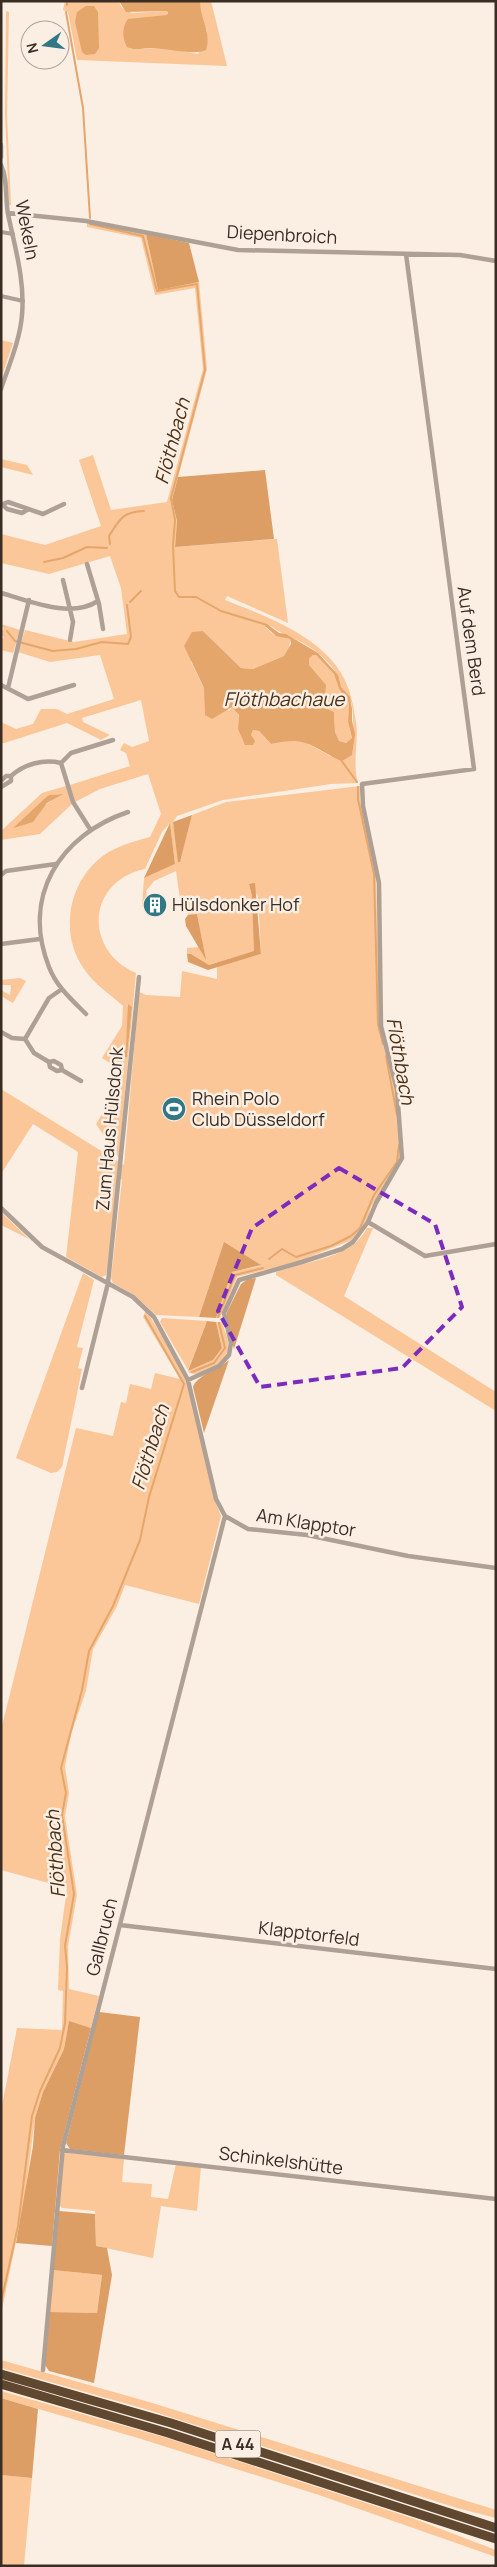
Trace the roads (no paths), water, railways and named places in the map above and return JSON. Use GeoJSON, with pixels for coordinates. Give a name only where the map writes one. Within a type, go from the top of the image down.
{"type":"FeatureCollection","features":[{"type":"Feature","properties":{"kind":"highway","name":"A 44"},"geometry":{"type":"LineString","coordinates":[[1,2374],[171,2423],[496,2528]]}},
{"type":"Feature","properties":{"kind":"highway","name":"A 44"},"geometry":{"type":"LineString","coordinates":[[1,2384],[187,2438],[496,2539]]}},
{"type":"Feature","properties":{"kind":"street"},"geometry":{"type":"LineString","coordinates":[[1,145],[1,157]]}},
{"type":"Feature","properties":{"kind":"street","name":"Wekeln"},"geometry":{"type":"LineString","coordinates":[[1,165],[5,173],[8,213],[22,275],[23,301],[20,325],[1,389]]}},
{"type":"Feature","properties":{"kind":"street","name":"Diepenbroich"},"geometry":{"type":"LineString","coordinates":[[8,213],[86,220],[238,250],[460,255],[496,261]]}},
{"type":"Feature","properties":{"kind":"street"},"geometry":{"type":"LineString","coordinates":[[1,232],[13,234]]}},
{"type":"Feature","properties":{"kind":"street","name":"Auf dem Berd"},"geometry":{"type":"LineString","coordinates":[[368,1222],[376,1203],[400,1165],[403,1148],[397,1090],[390,1052],[381,1026],[379,883],[363,806],[362,784],[474,769],[406,254]]}},
{"type":"Feature","properties":{"kind":"street"},"geometry":{"type":"LineString","coordinates":[[1,296],[23,301]]}},
{"type":"Feature","properties":{"kind":"street"},"geometry":{"type":"LineString","coordinates":[[2,504],[8,502],[43,514],[64,504]]}},
{"type":"Feature","properties":{"kind":"street"},"geometry":{"type":"LineString","coordinates":[[87,564],[98,600],[103,629]]}},
{"type":"Feature","properties":{"kind":"street"},"geometry":{"type":"LineString","coordinates":[[63,580],[73,626],[70,640]]}},
{"type":"Feature","properties":{"kind":"street"},"geometry":{"type":"LineString","coordinates":[[1,593],[70,608],[91,605],[98,600]]}},
{"type":"Feature","properties":{"kind":"street"},"geometry":{"type":"LineString","coordinates":[[8,688],[29,600]]}},
{"type":"Feature","properties":{"kind":"street"},"geometry":{"type":"LineString","coordinates":[[1,685],[28,699],[74,685]]}},
{"type":"Feature","properties":{"kind":"street"},"geometry":{"type":"LineString","coordinates":[[1,781],[19,769],[45,761],[61,762],[71,753],[113,740]]}},
{"type":"Feature","properties":{"kind":"street"},"geometry":{"type":"LineString","coordinates":[[61,762],[73,802],[90,828]]}},
{"type":"Feature","properties":{"kind":"street"},"geometry":{"type":"LineString","coordinates":[[1,787],[11,781],[11,776]]}},
{"type":"Feature","properties":{"kind":"street"},"geometry":{"type":"LineString","coordinates":[[86,1014],[62,989],[49,968],[40,939],[40,915],[45,885],[56,864],[70,845],[90,828],[128,812]]}},
{"type":"Feature","properties":{"kind":"street"},"geometry":{"type":"LineString","coordinates":[[1,869],[6,871],[56,864]]}},
{"type":"Feature","properties":{"kind":"street"},"geometry":{"type":"LineString","coordinates":[[1,876],[6,871]]}},
{"type":"Feature","properties":{"kind":"street"},"geometry":{"type":"LineString","coordinates":[[1,944],[40,939]]}},
{"type":"Feature","properties":{"kind":"street","name":"Zum Haus Hülsdonk"},"geometry":{"type":"LineString","coordinates":[[82,1388],[108,1283],[139,977]]}},
{"type":"Feature","properties":{"kind":"street"},"geometry":{"type":"LineString","coordinates":[[25,1039],[50,998],[62,989]]}},
{"type":"Feature","properties":{"kind":"street"},"geometry":{"type":"LineString","coordinates":[[1,1032],[12,1038],[25,1039]]}},
{"type":"Feature","properties":{"kind":"street"},"geometry":{"type":"LineString","coordinates":[[25,1039],[34,1053],[49,1062],[50,1066],[57,1070],[62,1070],[81,1081]]}},
{"type":"Feature","properties":{"kind":"street"},"geometry":{"type":"LineString","coordinates":[[1,1208],[42,1247],[140,1302],[151,1313],[188,1380],[216,1499],[225,1516]]}},
{"type":"Feature","properties":{"kind":"street"},"geometry":{"type":"LineString","coordinates":[[188,1380],[219,1366],[229,1355],[231,1343],[224,1313],[239,1280],[342,1249],[361,1235],[368,1222],[425,1256],[496,1244]]}},
{"type":"Feature","properties":{"kind":"street","name":"Am Klapptor"},"geometry":{"type":"LineString","coordinates":[[225,1516],[248,1529],[307,1534],[408,1556],[496,1568]]}},
{"type":"Feature","properties":{"kind":"street","name":"Gallbruch"},"geometry":{"type":"LineString","coordinates":[[43,2370],[62,2150],[225,1516]]}},
{"type":"Feature","properties":{"kind":"street","name":"Klapptorfeld"},"geometry":{"type":"LineString","coordinates":[[120,1925],[496,1969]]}},
{"type":"Feature","properties":{"kind":"street","name":"Schinkelshütte"},"geometry":{"type":"LineString","coordinates":[[62,2150],[496,2199]]}},
{"type":"Feature","properties":{"kind":"water"},"geometry":{"type":"Polygon","coordinates":[[[119,1],[200,1],[208,38],[206,50],[187,52],[127,47],[123,33],[128,19],[167,15],[168,13],[167,11],[126,12],[119,1]]]}},
{"type":"Feature","properties":{"kind":"water"},"geometry":{"type":"Polygon","coordinates":[[[86,6],[94,6],[98,12],[99,48],[95,54],[86,55],[82,52],[75,22],[77,12],[86,6]]]}},
{"type":"Feature","properties":{"kind":"water","name":"Flöthbachaue"},"geometry":{"type":"Polygon","coordinates":[[[267,624],[279,633],[286,634],[318,653],[338,675],[341,687],[350,697],[355,734],[352,755],[342,761],[301,742],[293,741],[271,744],[259,731],[253,730],[251,735],[255,741],[253,745],[245,745],[238,729],[239,715],[232,707],[212,719],[205,715],[204,688],[184,646],[192,632],[203,631],[241,668],[253,669],[284,656],[291,644],[290,639],[276,636],[265,626],[267,624]],[[316,655],[309,659],[309,665],[326,685],[324,707],[334,712],[335,732],[339,741],[346,743],[352,738],[348,722],[349,703],[339,689],[334,674],[316,655]]]}},
{"type":"Feature","properties":{"kind":"water"},"geometry":{"type":"Polygon","coordinates":[[[63,794],[47,803],[33,822],[13,828],[49,795],[63,794]]]}},
{"type":"Feature","properties":{"kind":"water"},"geometry":{"type":"Polygon","coordinates":[[[128,1004],[132,1007],[127,1057],[121,1057],[115,1051],[109,1054],[115,1048],[125,1047],[126,1045],[128,1004]]]}},
{"type":"Feature","properties":{"kind":"waterway","name":"Flöthbach"},"geometry":{"type":"LineString","coordinates":[[66,12],[83,108],[90,218]]}},
{"type":"Feature","properties":{"kind":"waterway","name":"Flöthbach"},"geometry":{"type":"LineString","coordinates":[[90,224],[143,236],[157,291],[197,284],[205,370],[171,498],[175,520],[173,545],[175,591],[179,597],[196,597],[221,611],[267,625]]}},
{"type":"Feature","properties":{"kind":"waterway"},"geometry":{"type":"LineString","coordinates":[[110,544],[109,536],[122,518],[131,513],[144,511]]}},
{"type":"Feature","properties":{"kind":"waterway"},"geometry":{"type":"LineString","coordinates":[[44,562],[63,558],[87,547],[107,548]]}},
{"type":"Feature","properties":{"kind":"waterway"},"geometry":{"type":"LineString","coordinates":[[130,602],[141,591]]}},
{"type":"Feature","properties":{"kind":"waterway"},"geometry":{"type":"LineString","coordinates":[[7,631],[15,641],[53,651],[76,649],[102,642],[128,644],[131,637],[127,605]]}},
{"type":"Feature","properties":{"kind":"waterway","name":"Flöthbach"},"geometry":{"type":"LineString","coordinates":[[341,760],[357,782]]}},
{"type":"Feature","properties":{"kind":"waterway","name":"Flöthbach"},"geometry":{"type":"LineString","coordinates":[[358,787],[358,799],[374,874],[378,1024],[383,1044]]}},
{"type":"Feature","properties":{"kind":"waterway","name":"Flöthbach"},"geometry":{"type":"LineString","coordinates":[[386,1056],[397,1115]]}},
{"type":"Feature","properties":{"kind":"waterway","name":"Flöthbach"},"geometry":{"type":"LineString","coordinates":[[269,1259],[282,1249],[296,1257],[331,1246],[351,1236],[360,1228],[374,1195],[397,1162],[399,1145]]}},
{"type":"Feature","properties":{"kind":"waterway","name":"Flöthbach"},"geometry":{"type":"LineString","coordinates":[[218,1317],[235,1275],[263,1268]]}},
{"type":"Feature","properties":{"kind":"waterway","name":"Flöthbach"},"geometry":{"type":"LineString","coordinates":[[1,2302],[18,2226],[32,2116],[40,2091],[60,2048],[65,2023],[67,1967],[65,1946],[74,1894],[62,1815],[66,1793],[61,1768],[82,1690],[89,1651],[113,1606],[140,1540],[149,1497],[184,1384],[145,1316]]}},
{"type":"Feature","properties":{"kind":"waterway","name":"Flöthbach"},"geometry":{"type":"LineString","coordinates":[[192,1372],[214,1363],[225,1348],[219,1323]]}},
{"type":"Feature","properties":{"kind":"place","name":"Hülsdonker Hof"},"geometry":{"type":"Point","coordinates":[155,905]}},
{"type":"Feature","properties":{"kind":"place","name":"Rhein Polo Club Düsseldorf"},"geometry":{"type":"Point","coordinates":[174,1109]}}]}
